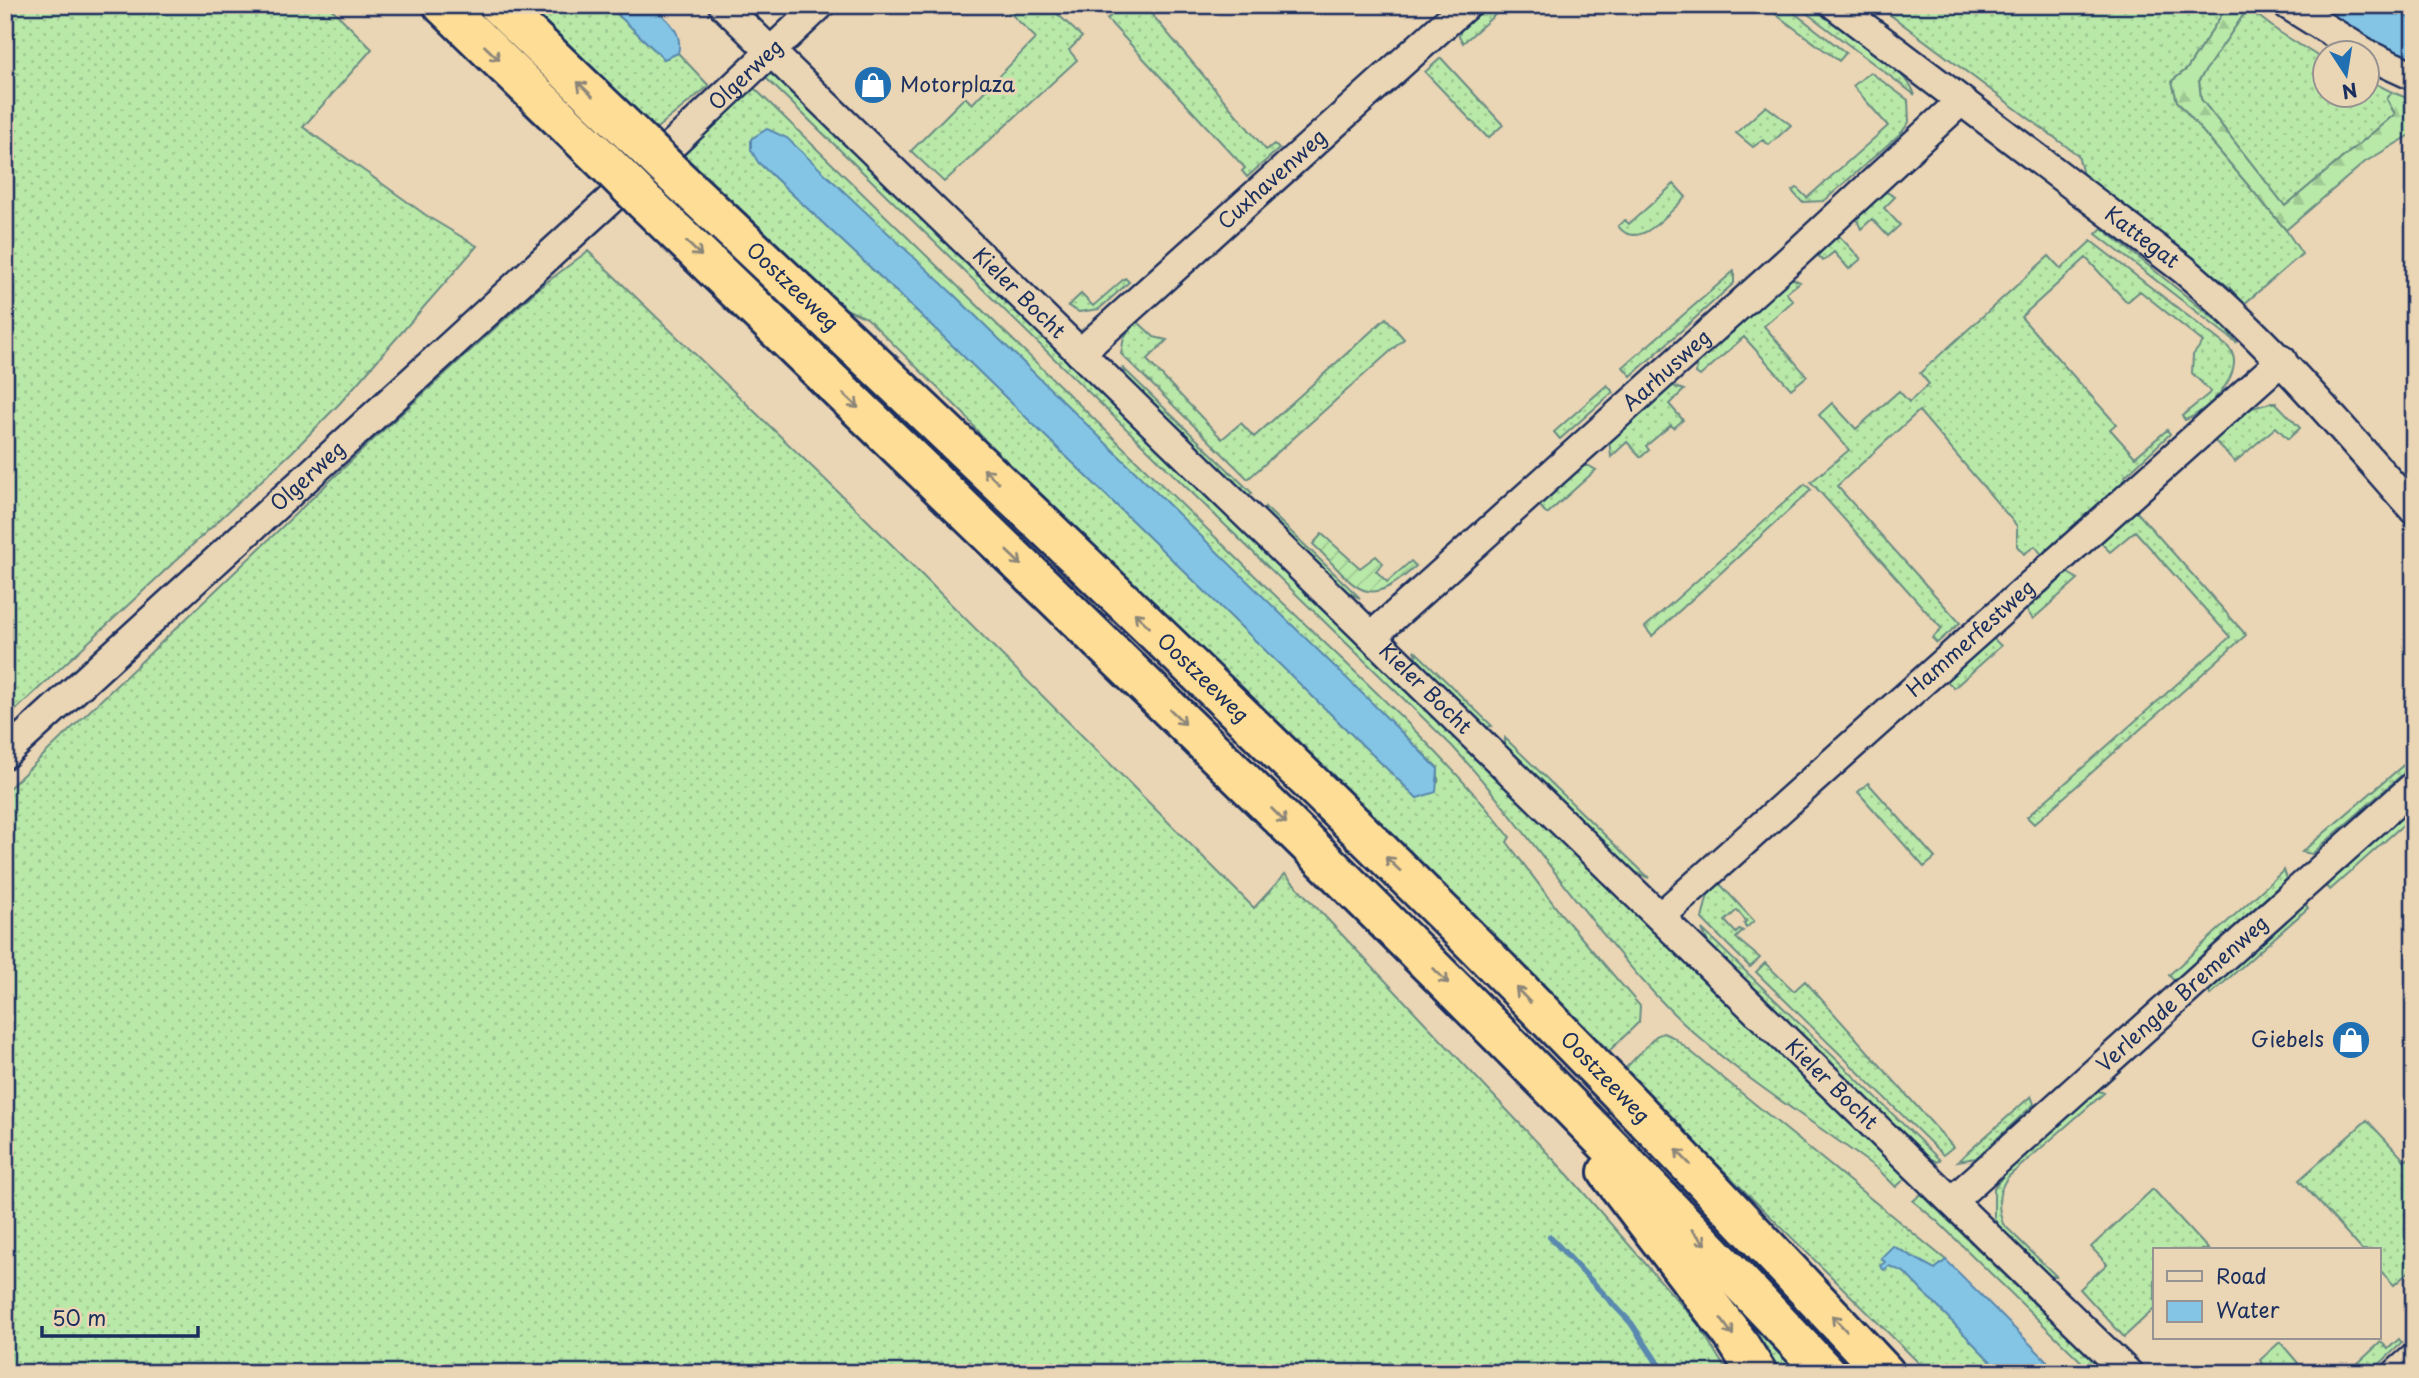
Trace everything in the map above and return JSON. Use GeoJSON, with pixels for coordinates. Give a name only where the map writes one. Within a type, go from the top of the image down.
{"type":"FeatureCollection","features":[{"type":"Feature","properties":{"kind":"highway","name":"Oostzeeweg"},"geometry":{"type":"LineString","coordinates":[[443,5],[621,187],[1231,768],[1531,1066],[1826,1373]]}},
{"type":"Feature","properties":{"kind":"highway","name":"Oostzeeweg"},"geometry":{"type":"LineString","coordinates":[[498,5],[634,136],[673,160],[1441,912],[1701,1176],[1885,1373]]}},
{"type":"Feature","properties":{"kind":"highway"},"geometry":{"type":"LineString","coordinates":[[1531,1066],[1654,1236],[1733,1335],[1757,1373]]}},
{"type":"Feature","properties":{"kind":"street","name":"Kieler Bocht"},"geometry":{"type":"LineString","coordinates":[[723,5],[2128,1373]]}},
{"type":"Feature","properties":{"kind":"street","name":"Olgerweg"},"geometry":{"type":"LineString","coordinates":[[673,160],[770,53],[820,5]]}},
{"type":"Feature","properties":{"kind":"street","name":"Cuxhavenweg"},"geometry":{"type":"LineString","coordinates":[[1080,354],[1466,5]]}},
{"type":"Feature","properties":{"kind":"street","name":"Kattegat"},"geometry":{"type":"LineString","coordinates":[[1835,5],[2183,269],[2232,310],[2281,360],[2414,510]]}},
{"type":"Feature","properties":{"kind":"street"},"geometry":{"type":"LineString","coordinates":[[2288,5],[2341,38]]}},
{"type":"Feature","properties":{"kind":"street"},"geometry":{"type":"LineString","coordinates":[[2380,60],[2414,76]]}},
{"type":"Feature","properties":{"kind":"street","name":"Aarhusweg"},"geometry":{"type":"LineString","coordinates":[[1372,636],[1794,256],[1961,101]]}},
{"type":"Feature","properties":{"kind":"street","name":"Olgerweg"},"geometry":{"type":"LineString","coordinates":[[5,754],[621,187]]}},
{"type":"Feature","properties":{"kind":"street","name":"Hammerfestweg"},"geometry":{"type":"LineString","coordinates":[[1661,916],[2281,360]]}},
{"type":"Feature","properties":{"kind":"street","name":"Verlengde Bremenweg"},"geometry":{"type":"LineString","coordinates":[[1952,1201],[2414,786]]}},
{"type":"Feature","properties":{"kind":"street"},"geometry":{"type":"LineString","coordinates":[[2397,1373],[2414,1358]]}},
{"type":"Feature","properties":{"kind":"green space"},"geometry":{"type":"Polygon","coordinates":[[[5,5],[328,5],[372,49],[303,127],[430,218],[477,246],[340,403],[292,452],[5,720],[5,5]]]}},
{"type":"Feature","properties":{"kind":"green space"},"geometry":{"type":"Polygon","coordinates":[[[523,5],[608,5],[664,59],[678,53],[709,86],[653,131],[523,5]]]}},
{"type":"Feature","properties":{"kind":"green space"},"geometry":{"type":"Polygon","coordinates":[[[1002,5],[1048,5],[1082,37],[1069,50],[1077,60],[944,182],[911,151],[965,97],[972,104],[1036,38],[1002,5]]]}},
{"type":"Feature","properties":{"kind":"green space"},"geometry":{"type":"Polygon","coordinates":[[[1122,5],[1144,5],[1266,150],[1274,144],[1279,149],[1247,177],[1242,171],[1245,168],[1107,19],[1122,5]]]}},
{"type":"Feature","properties":{"kind":"green space"},"geometry":{"type":"Polygon","coordinates":[[[1489,5],[1506,5],[1463,43],[1459,36],[1461,30],[1489,5]]]}},
{"type":"Feature","properties":{"kind":"green space"},"geometry":{"type":"Polygon","coordinates":[[[1763,5],[1784,5],[1846,53],[1839,61],[1763,5]]]}},
{"type":"Feature","properties":{"kind":"green space"},"geometry":{"type":"Polygon","coordinates":[[[1796,5],[1809,5],[1899,72],[1915,95],[1796,5]]]}},
{"type":"Feature","properties":{"kind":"green space"},"geometry":{"type":"Polygon","coordinates":[[[1877,5],[2228,5],[2187,69],[2172,81],[2177,101],[2286,230],[2302,254],[2244,304],[2229,287],[2083,175],[2078,155],[1877,5]]]}},
{"type":"Feature","properties":{"kind":"green space"},"geometry":{"type":"Polygon","coordinates":[[[2228,5],[2248,8],[2199,80],[2201,99],[2285,206],[2395,114],[2387,99],[2392,92],[2414,101],[2414,133],[2365,162],[2286,230],[2177,101],[2172,81],[2187,69],[2228,5]]]}},
{"type":"Feature","properties":{"kind":"green space"},"geometry":{"type":"Polygon","coordinates":[[[2248,8],[2310,51],[2310,108],[2380,108],[2380,86],[2392,92],[2387,99],[2395,114],[2285,206],[2201,99],[2199,80],[2248,8]]]}},
{"type":"Feature","properties":{"kind":"green space"},"geometry":{"type":"Polygon","coordinates":[[[1441,58],[1503,125],[1488,138],[1425,72],[1441,58]]]}},
{"type":"Feature","properties":{"kind":"green space"},"geometry":{"type":"Polygon","coordinates":[[[1870,72],[1908,100],[1909,122],[1902,132],[1824,201],[1802,202],[1792,191],[1797,188],[1807,198],[1888,126],[1853,86],[1870,72]]]}},
{"type":"Feature","properties":{"kind":"green space"},"geometry":{"type":"Polygon","coordinates":[[[763,75],[775,76],[1908,1176],[1896,1187],[1879,1170],[1717,1053],[1668,1008],[1612,945],[1507,811],[1452,746],[763,75]]]}},
{"type":"Feature","properties":{"kind":"green space"},"geometry":{"type":"Polygon","coordinates":[[[752,86],[1449,766],[1510,837],[1507,842],[1561,914],[1640,1006],[1639,1022],[1607,1053],[1015,479],[964,414],[867,318],[832,303],[680,154],[752,86]],[[758,162],[919,313],[1417,798],[1438,782],[1438,768],[954,295],[758,162]]]}},
{"type":"Feature","properties":{"kind":"green space"},"geometry":{"type":"Polygon","coordinates":[[[1766,106],[1791,125],[1769,145],[1763,140],[1753,147],[1736,133],[1766,106]]]}},
{"type":"Feature","properties":{"kind":"green space"},"geometry":{"type":"Polygon","coordinates":[[[1674,184],[1686,197],[1653,227],[1635,235],[1626,233],[1618,226],[1625,220],[1629,224],[1674,184]]]}},
{"type":"Feature","properties":{"kind":"green space"},"geometry":{"type":"Polygon","coordinates":[[[1885,191],[1895,197],[1884,208],[1900,225],[1888,236],[1872,219],[1861,229],[1856,218],[1885,191]]]}},
{"type":"Feature","properties":{"kind":"green space"},"geometry":{"type":"Polygon","coordinates":[[[2102,228],[2223,326],[2237,343],[2096,234],[2102,228]]]}},
{"type":"Feature","properties":{"kind":"green space"},"geometry":{"type":"Polygon","coordinates":[[[1836,237],[1840,237],[1861,259],[1849,269],[1834,252],[1823,261],[1818,256],[1820,250],[1836,237]]]}},
{"type":"Feature","properties":{"kind":"green space"},"geometry":{"type":"Polygon","coordinates":[[[2091,241],[2228,347],[2233,356],[2234,367],[2230,378],[2214,400],[2185,420],[2182,416],[2211,392],[2192,373],[2193,355],[2203,342],[2140,291],[2127,302],[2086,258],[2021,317],[2116,424],[2110,429],[2135,457],[2167,430],[2170,434],[2125,476],[2127,482],[2043,556],[2035,546],[2024,554],[2017,546],[2017,526],[1919,411],[1837,486],[1960,623],[1937,643],[1932,638],[1942,629],[1811,482],[1849,450],[1819,415],[1832,403],[1856,429],[1899,391],[1909,402],[1929,384],[1920,373],[2049,256],[2061,269],[2091,241]]]}},
{"type":"Feature","properties":{"kind":"green space"},"geometry":{"type":"Polygon","coordinates":[[[588,251],[864,517],[1254,908],[1285,874],[1569,1176],[1698,1324],[1728,1373],[5,1373],[5,792],[376,437],[539,288],[588,251]]]}},
{"type":"Feature","properties":{"kind":"green space"},"geometry":{"type":"Polygon","coordinates":[[[1734,271],[1734,283],[1631,376],[1623,367],[1734,271]]]}},
{"type":"Feature","properties":{"kind":"green space"},"geometry":{"type":"Polygon","coordinates":[[[1125,278],[1129,282],[1099,309],[1079,312],[1068,306],[1081,294],[1093,306],[1125,278]]]}},
{"type":"Feature","properties":{"kind":"green space"},"geometry":{"type":"Polygon","coordinates":[[[1786,279],[1800,282],[1786,293],[1793,301],[1764,326],[1807,376],[1791,389],[1744,337],[1700,376],[1696,373],[1697,361],[1786,279]]]}},
{"type":"Feature","properties":{"kind":"green space"},"geometry":{"type":"Polygon","coordinates":[[[1386,318],[1404,339],[1248,479],[1121,354],[1124,337],[1137,321],[1154,337],[1167,340],[1147,360],[1222,439],[1241,423],[1254,437],[1386,318]]]}},
{"type":"Feature","properties":{"kind":"green space"},"geometry":{"type":"Polygon","coordinates":[[[1122,367],[1252,493],[1247,498],[1131,385],[1122,367]]]}},
{"type":"Feature","properties":{"kind":"green space"},"geometry":{"type":"Polygon","coordinates":[[[1607,385],[1613,392],[1560,439],[1554,432],[1607,385]]]}},
{"type":"Feature","properties":{"kind":"green space"},"geometry":{"type":"Polygon","coordinates":[[[1671,385],[1684,390],[1669,404],[1683,420],[1674,428],[1671,425],[1646,446],[1649,450],[1641,457],[1627,442],[1611,457],[1609,439],[1671,385]]]}},
{"type":"Feature","properties":{"kind":"green space"},"geometry":{"type":"Polygon","coordinates":[[[2276,403],[2300,428],[2288,439],[2276,427],[2235,462],[2214,440],[2252,408],[2276,403]]]}},
{"type":"Feature","properties":{"kind":"green space"},"geometry":{"type":"Polygon","coordinates":[[[1577,466],[1589,466],[1596,470],[1547,514],[1537,503],[1577,466]]]}},
{"type":"Feature","properties":{"kind":"green space"},"geometry":{"type":"Polygon","coordinates":[[[1805,484],[1811,490],[1652,636],[1645,627],[1805,484]]]}},
{"type":"Feature","properties":{"kind":"green space"},"geometry":{"type":"Polygon","coordinates":[[[1265,507],[1360,598],[1343,590],[1264,515],[1265,507]]]}},
{"type":"Feature","properties":{"kind":"green space"},"geometry":{"type":"Polygon","coordinates":[[[2135,510],[2246,635],[2034,824],[2027,817],[2230,637],[2135,531],[2110,552],[2099,541],[2135,510]]]}},
{"type":"Feature","properties":{"kind":"green space"},"geometry":{"type":"Polygon","coordinates":[[[1322,534],[1360,568],[1376,556],[1383,563],[1376,571],[1387,582],[1411,561],[1416,566],[1384,589],[1361,589],[1313,544],[1322,534]]]}},
{"type":"Feature","properties":{"kind":"green space"},"geometry":{"type":"Polygon","coordinates":[[[2066,572],[2078,579],[2033,619],[2025,608],[2066,572]]]}},
{"type":"Feature","properties":{"kind":"green space"},"geometry":{"type":"Polygon","coordinates":[[[1989,639],[1994,639],[2001,646],[1954,688],[1948,682],[1948,676],[1989,639]]]}},
{"type":"Feature","properties":{"kind":"green space"},"geometry":{"type":"Polygon","coordinates":[[[1414,650],[1492,726],[1484,728],[1417,659],[1414,650]]]}},
{"type":"Feature","properties":{"kind":"green space"},"geometry":{"type":"Polygon","coordinates":[[[1505,738],[1649,878],[1635,872],[1505,747],[1505,738]]]}},
{"type":"Feature","properties":{"kind":"green space"},"geometry":{"type":"Polygon","coordinates":[[[2407,762],[2405,772],[2312,854],[2302,852],[2407,762]]]}},
{"type":"Feature","properties":{"kind":"green space"},"geometry":{"type":"Polygon","coordinates":[[[1868,783],[1935,858],[1924,867],[1858,792],[1868,783]]]}},
{"type":"Feature","properties":{"kind":"green space"},"geometry":{"type":"Polygon","coordinates":[[[2414,806],[2414,815],[2330,890],[2325,886],[2414,806]]]}},
{"type":"Feature","properties":{"kind":"green space"},"geometry":{"type":"Polygon","coordinates":[[[2284,870],[2287,879],[2174,981],[2169,975],[2284,870]]]}},
{"type":"Feature","properties":{"kind":"green space"},"geometry":{"type":"Polygon","coordinates":[[[1719,883],[1754,921],[1746,928],[1746,921],[1737,910],[1725,921],[1736,933],[1740,929],[1743,931],[1736,938],[1760,958],[1750,967],[1702,919],[1708,894],[1719,883]]]}},
{"type":"Feature","properties":{"kind":"green space"},"geometry":{"type":"Polygon","coordinates":[[[2305,903],[2308,908],[2210,995],[2208,989],[2305,903]]]}},
{"type":"Feature","properties":{"kind":"green space"},"geometry":{"type":"Polygon","coordinates":[[[1702,929],[1940,1160],[1937,1162],[1920,1153],[1710,948],[1702,929]]]}},
{"type":"Feature","properties":{"kind":"green space"},"geometry":{"type":"Polygon","coordinates":[[[1765,963],[1794,991],[1805,981],[1953,1147],[1943,1155],[1756,972],[1765,963]]]}},
{"type":"Feature","properties":{"kind":"green space"},"geometry":{"type":"Polygon","coordinates":[[[1663,1033],[1673,1037],[1946,1260],[1935,1269],[1881,1259],[1904,1272],[2002,1373],[1929,1373],[1623,1071],[1656,1036],[1663,1033]]]}},
{"type":"Feature","properties":{"kind":"green space"},"geometry":{"type":"Polygon","coordinates":[[[2097,1090],[2104,1093],[2008,1177],[2000,1194],[2003,1224],[2056,1276],[2047,1277],[2001,1230],[1994,1218],[1994,1188],[2006,1172],[2097,1090]]]}},
{"type":"Feature","properties":{"kind":"green space"},"geometry":{"type":"Polygon","coordinates":[[[2031,1096],[2034,1104],[1976,1158],[1958,1161],[2031,1096]]]}},
{"type":"Feature","properties":{"kind":"green space"},"geometry":{"type":"Polygon","coordinates":[[[2367,1120],[2405,1161],[2414,1154],[2414,1267],[2394,1285],[2380,1270],[2380,1248],[2360,1248],[2299,1180],[2367,1120]]]}},
{"type":"Feature","properties":{"kind":"green space"},"geometry":{"type":"Polygon","coordinates":[[[2153,1189],[2207,1248],[2153,1248],[2153,1310],[2124,1337],[2080,1289],[2107,1264],[2091,1247],[2153,1189]]]}},
{"type":"Feature","properties":{"kind":"green space"},"geometry":{"type":"Polygon","coordinates":[[[1921,1194],[2106,1373],[2093,1373],[1913,1201],[1921,1194]]]}},
{"type":"Feature","properties":{"kind":"green space"},"geometry":{"type":"Polygon","coordinates":[[[1710,1269],[1808,1373],[1777,1373],[1710,1269]]]}},
{"type":"Feature","properties":{"kind":"green space"},"geometry":{"type":"Polygon","coordinates":[[[2399,1339],[2402,1343],[2370,1373],[2357,1373],[2360,1369],[2356,1365],[2381,1342],[2388,1349],[2399,1339]]]}},
{"type":"Feature","properties":{"kind":"green space"},"geometry":{"type":"Polygon","coordinates":[[[2280,1342],[2298,1363],[2287,1373],[2270,1373],[2260,1360],[2280,1342]]]}},
{"type":"Feature","properties":{"kind":"water"},"geometry":{"type":"Polygon","coordinates":[[[608,5],[652,5],[676,32],[678,53],[664,59],[608,5]]]}},
{"type":"Feature","properties":{"kind":"water"},"geometry":{"type":"Polygon","coordinates":[[[2308,5],[2389,5],[2414,22],[2414,65],[2380,46],[2380,38],[2366,38],[2308,5]]]}},
{"type":"Feature","properties":{"kind":"water"},"geometry":{"type":"Polygon","coordinates":[[[767,129],[787,138],[954,295],[1371,702],[1438,769],[1436,792],[1417,798],[919,313],[758,162],[751,150],[751,139],[767,129]]]}},
{"type":"Feature","properties":{"kind":"water"},"geometry":{"type":"Polygon","coordinates":[[[1893,1246],[1935,1269],[1946,1260],[2059,1373],[2002,1373],[1904,1272],[1889,1266],[1884,1270],[1880,1266],[1885,1262],[1881,1258],[1893,1246]]]}},
{"type":"Feature","properties":{"kind":"waterway"},"geometry":{"type":"LineString","coordinates":[[1550,1237],[1631,1323],[1664,1373]]}},
{"type":"Feature","properties":{"kind":"place","name":"Motorplaza"},"geometry":{"type":"Point","coordinates":[873,85]}},
{"type":"Feature","properties":{"kind":"place","name":"Giebels"},"geometry":{"type":"Point","coordinates":[2351,1040]}}]}
